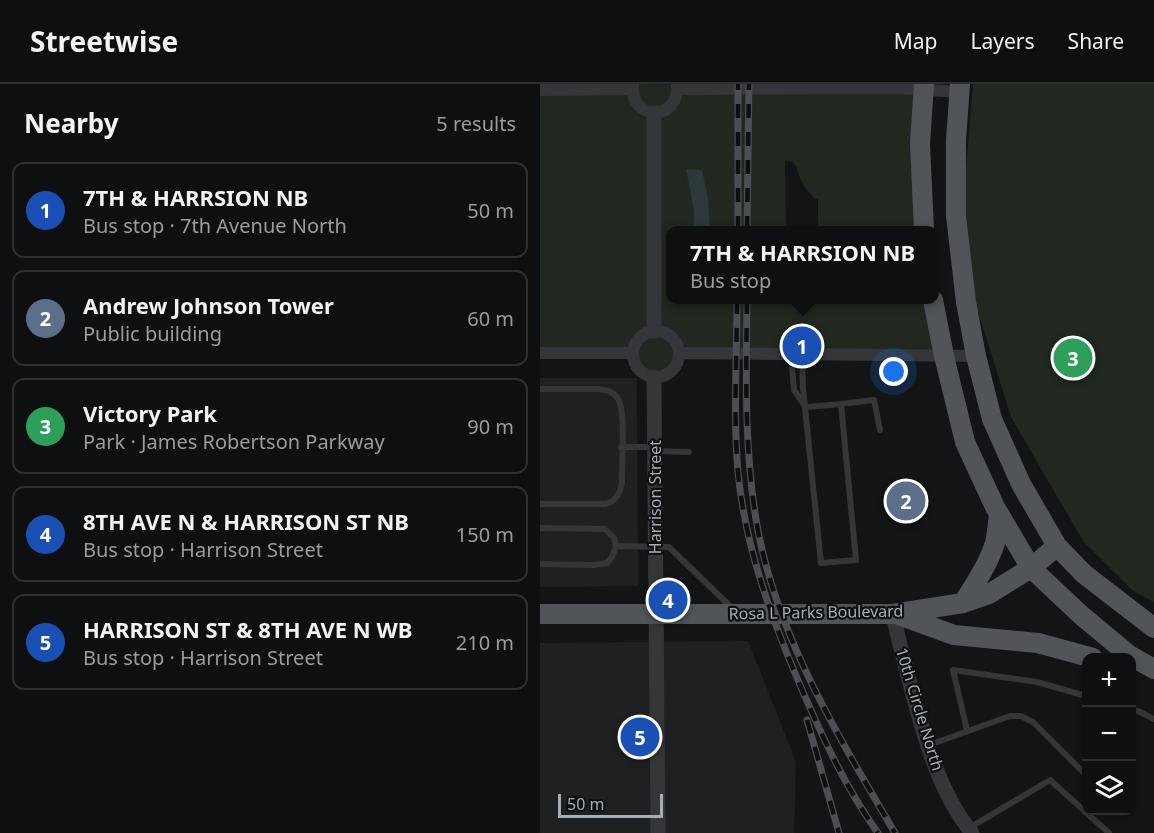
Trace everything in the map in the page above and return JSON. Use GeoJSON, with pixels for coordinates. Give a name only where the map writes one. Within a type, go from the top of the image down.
{"type":"FeatureCollection","features":[{"type":"Feature","properties":{"kind":"main road"},"geometry":{"type":"LineString","coordinates":[[924,86],[920,144],[924,226]]}},
{"type":"Feature","properties":{"kind":"main road"},"geometry":{"type":"LineString","coordinates":[[960,88],[956,150],[956,216],[966,302],[976,356],[992,419],[1021,484],[1057,546],[1084,574],[1154,628]]}},
{"type":"Feature","properties":{"kind":"main road"},"geometry":{"type":"LineString","coordinates":[[934,304],[965,442],[999,514],[1031,568],[1080,615],[1129,655],[1154,669]]}},
{"type":"Feature","properties":{"kind":"main road"},"geometry":{"type":"LineString","coordinates":[[963,603],[987,564],[995,541],[999,514]]}},
{"type":"Feature","properties":{"kind":"main road","name":"Rosa L Parks Boulevard"},"geometry":{"type":"LineString","coordinates":[[540,614],[893,614],[963,603],[989,594],[1031,568],[1057,546]]}},
{"type":"Feature","properties":{"kind":"main road"},"geometry":{"type":"LineString","coordinates":[[893,614],[954,635],[1038,643],[1082,654]]}},
{"type":"Feature","properties":{"kind":"main road"},"geometry":{"type":"LineString","coordinates":[[1136,671],[1154,677]]}},
{"type":"Feature","properties":{"kind":"street"},"geometry":{"type":"LineString","coordinates":[[540,90],[632,87],[634,100],[639,106],[654,113],[669,108],[676,98],[677,87],[924,86],[960,88]]}},
{"type":"Feature","properties":{"kind":"street"},"geometry":{"type":"LineString","coordinates":[[654,113],[654,331]]}},
{"type":"Feature","properties":{"kind":"street"},"geometry":{"type":"LineString","coordinates":[[654,331],[665,333],[672,338],[677,344],[679,353],[676,365],[671,371],[666,375],[654,377],[639,370],[634,363],[632,353],[641,336],[654,331]]}},
{"type":"Feature","properties":{"kind":"street"},"geometry":{"type":"LineString","coordinates":[[540,353],[632,353]]}},
{"type":"Feature","properties":{"kind":"street"},"geometry":{"type":"LineString","coordinates":[[679,353],[976,356]]}},
{"type":"Feature","properties":{"kind":"street","name":"Harrison Street"},"geometry":{"type":"LineString","coordinates":[[654,377],[658,833]]}},
{"type":"Feature","properties":{"kind":"street","name":"10th Circle North"},"geometry":{"type":"LineString","coordinates":[[893,614],[916,708],[929,745],[946,789],[970,831]]}},
{"type":"Feature","properties":{"kind":"lane"},"geometry":{"type":"LineString","coordinates":[[797,353],[794,390],[806,407]]}},
{"type":"Feature","properties":{"kind":"lane"},"geometry":{"type":"LineString","coordinates":[[797,353],[806,407],[821,563],[856,560],[842,404]]}},
{"type":"Feature","properties":{"kind":"lane"},"geometry":{"type":"LineString","coordinates":[[540,389],[599,389],[614,394],[622,408],[622,483],[610,503],[540,504]]}},
{"type":"Feature","properties":{"kind":"lane"},"geometry":{"type":"LineString","coordinates":[[806,407],[874,400],[880,430]]}},
{"type":"Feature","properties":{"kind":"lane"},"geometry":{"type":"LineString","coordinates":[[621,447],[690,452]]}},
{"type":"Feature","properties":{"kind":"lane"},"geometry":{"type":"LineString","coordinates":[[540,528],[605,529],[612,534],[616,546],[612,557],[603,564],[540,564]]}},
{"type":"Feature","properties":{"kind":"lane"},"geometry":{"type":"LineString","coordinates":[[616,546],[669,547],[738,613]]}},
{"type":"Feature","properties":{"kind":"lane"},"geometry":{"type":"LineString","coordinates":[[967,730],[953,670],[1037,682],[1082,695]]}},
{"type":"Feature","properties":{"kind":"lane"},"geometry":{"type":"LineString","coordinates":[[1136,711],[1154,719]]}},
{"type":"Feature","properties":{"kind":"lane"},"geometry":{"type":"LineString","coordinates":[[929,745],[1010,716],[1021,716],[1033,722],[1082,771]]}},
{"type":"Feature","properties":{"kind":"lane"},"geometry":{"type":"LineString","coordinates":[[970,831],[1050,780],[1109,833]]}},
{"type":"Feature","properties":{"kind":"shaded area"},"geometry":{"type":"Polygon","coordinates":[[[633,84],[924,88],[924,226],[818,226],[818,199],[813,198],[805,187],[797,167],[792,162],[785,161],[786,226],[666,226],[666,304],[934,304],[944,356],[679,357],[675,367],[669,373],[662,377],[654,377],[641,370],[635,363],[632,353],[540,353],[540,90],[633,84]]]}},
{"type":"Feature","properties":{"kind":"shaded area"},"geometry":{"type":"Polygon","coordinates":[[[973,84],[1154,84],[1154,602],[1133,591],[1083,541],[1011,417],[974,299],[964,194],[973,84]]]}},
{"type":"Feature","properties":{"kind":"shaded area"},"geometry":{"type":"Polygon","coordinates":[[[686,169],[702,170],[708,199],[710,226],[694,226],[694,211],[686,169]]]}},
{"type":"Feature","properties":{"kind":"shaded area"},"geometry":{"type":"Polygon","coordinates":[[[540,378],[637,378],[638,586],[540,587],[540,378]]]}},
{"type":"Feature","properties":{"kind":"shaded area"},"geometry":{"type":"Polygon","coordinates":[[[748,641],[796,762],[794,833],[540,833],[540,643],[748,641]]]}},
{"type":"Feature","properties":{"kind":"railway"},"geometry":{"type":"LineString","coordinates":[[738,84],[738,226]]}},
{"type":"Feature","properties":{"kind":"railway"},"geometry":{"type":"LineString","coordinates":[[747,226],[749,84]]}},
{"type":"Feature","properties":{"kind":"railway"},"geometry":{"type":"LineString","coordinates":[[737,304],[735,408],[738,472],[741,500],[753,554],[779,633],[817,723],[835,761],[878,833]]}},
{"type":"Feature","properties":{"kind":"railway"},"geometry":{"type":"LineString","coordinates":[[747,304],[747,416],[750,474],[758,531],[768,571],[796,650],[814,688],[895,833]]}},
{"type":"Feature","properties":{"kind":"railway"},"geometry":{"type":"LineString","coordinates":[[807,720],[839,833]]}},
{"type":"Feature","properties":{"kind":"place","name":"7TH & HARRSION NB"},"geometry":{"type":"Point","coordinates":[802,346]}},
{"type":"Feature","properties":{"kind":"place","name":"Victory Park"},"geometry":{"type":"Point","coordinates":[1073,358]}},
{"type":"Feature","properties":{"kind":"place","name":"Andrew Johnson Tower"},"geometry":{"type":"Point","coordinates":[906,501]}},
{"type":"Feature","properties":{"kind":"place","name":"8TH AVE N & HARRISON ST NB"},"geometry":{"type":"Point","coordinates":[668,600]}},
{"type":"Feature","properties":{"kind":"place","name":"HARRISON ST & 8TH AVE N WB"},"geometry":{"type":"Point","coordinates":[640,737]}}]}
